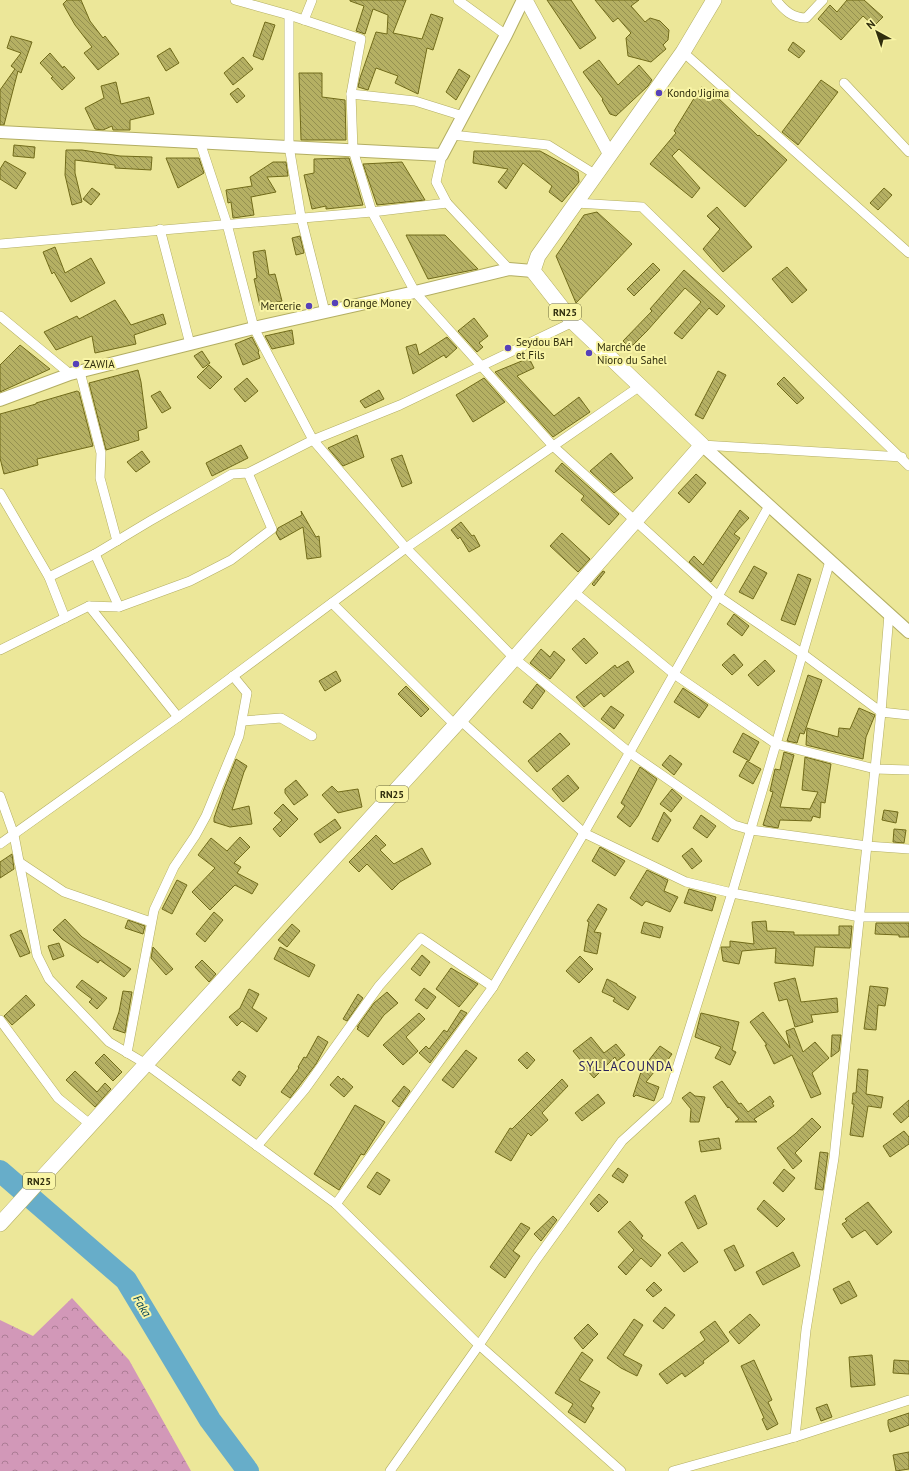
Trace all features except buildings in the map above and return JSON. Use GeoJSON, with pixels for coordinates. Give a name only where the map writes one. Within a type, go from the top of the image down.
{"type":"FeatureCollection","features":[{"type":"Feature","properties":{"kind":"main road"},"geometry":{"type":"LineString","coordinates":[[525,0],[610,155]]}},
{"type":"Feature","properties":{"kind":"main road"},"geometry":{"type":"LineString","coordinates":[[533,271],[538,256],[683,52],[714,0]]}},
{"type":"Feature","properties":{"kind":"main road","name":"RN25"},"geometry":{"type":"LineString","coordinates":[[0,1224],[457,723],[702,446],[573,322],[533,271]]}},
{"type":"Feature","properties":{"kind":"street"},"geometry":{"type":"LineString","coordinates":[[235,0],[289,15],[360,39],[351,94],[353,150],[372,212],[415,292],[553,446],[718,596],[803,654],[881,712],[909,715]]}},
{"type":"Feature","properties":{"kind":"street"},"geometry":{"type":"LineString","coordinates":[[304,20],[312,0]]}},
{"type":"Feature","properties":{"kind":"street"},"geometry":{"type":"LineString","coordinates":[[458,0],[506,35]]}},
{"type":"Feature","properties":{"kind":"street"},"geometry":{"type":"LineString","coordinates":[[508,268],[447,203],[436,182],[442,155],[525,0]]}},
{"type":"Feature","properties":{"kind":"street"},"geometry":{"type":"LineString","coordinates":[[774,0],[788,14],[798,18],[806,18],[823,0]]}},
{"type":"Feature","properties":{"kind":"street"},"geometry":{"type":"LineString","coordinates":[[289,15],[289,146],[302,217],[325,312]]}},
{"type":"Feature","properties":{"kind":"street"},"geometry":{"type":"LineString","coordinates":[[683,52],[909,253]]}},
{"type":"Feature","properties":{"kind":"street"},"geometry":{"type":"LineString","coordinates":[[844,83],[909,152]]}},
{"type":"Feature","properties":{"kind":"street"},"geometry":{"type":"LineString","coordinates":[[351,94],[415,101],[463,116]]}},
{"type":"Feature","properties":{"kind":"street"},"geometry":{"type":"LineString","coordinates":[[0,132],[442,155]]}},
{"type":"Feature","properties":{"kind":"street"},"geometry":{"type":"LineString","coordinates":[[452,135],[548,145],[596,175]]}},
{"type":"Feature","properties":{"kind":"street"},"geometry":{"type":"LineString","coordinates":[[200,142],[227,224],[254,328],[313,440],[406,548],[514,658],[630,753],[734,825],[751,830],[866,846],[909,849]]}},
{"type":"Feature","properties":{"kind":"street"},"geometry":{"type":"LineString","coordinates":[[0,244],[160,229],[372,212],[447,203]]}},
{"type":"Feature","properties":{"kind":"street"},"geometry":{"type":"LineString","coordinates":[[576,203],[642,208],[909,466]]}},
{"type":"Feature","properties":{"kind":"street"},"geometry":{"type":"LineString","coordinates":[[160,229],[190,344]]}},
{"type":"Feature","properties":{"kind":"street"},"geometry":{"type":"LineString","coordinates":[[0,400],[75,373],[254,328],[415,292],[508,268],[533,271]]}},
{"type":"Feature","properties":{"kind":"street"},"geometry":{"type":"LineString","coordinates":[[0,316],[75,373],[101,453],[100,478],[117,541]]}},
{"type":"Feature","properties":{"kind":"street"},"geometry":{"type":"LineString","coordinates":[[49,577],[96,554],[232,474],[248,473],[313,440],[400,404],[573,322]]}},
{"type":"Feature","properties":{"kind":"street"},"geometry":{"type":"LineString","coordinates":[[0,844],[178,717],[406,548],[640,386]]}},
{"type":"Feature","properties":{"kind":"street"},"geometry":{"type":"LineString","coordinates":[[702,446],[899,456],[909,458]]}},
{"type":"Feature","properties":{"kind":"street"},"geometry":{"type":"LineString","coordinates":[[702,446],[909,632]]}},
{"type":"Feature","properties":{"kind":"street"},"geometry":{"type":"LineString","coordinates":[[899,456],[909,451]]}},
{"type":"Feature","properties":{"kind":"street"},"geometry":{"type":"LineString","coordinates":[[0,650],[89,606],[119,607],[190,581],[231,560],[272,528],[248,473]]}},
{"type":"Feature","properties":{"kind":"street"},"geometry":{"type":"LineString","coordinates":[[0,493],[49,577],[65,618]]}},
{"type":"Feature","properties":{"kind":"street"},"geometry":{"type":"LineString","coordinates":[[336,1204],[493,987],[630,753],[769,506]]}},
{"type":"Feature","properties":{"kind":"street"},"geometry":{"type":"LineString","coordinates":[[96,554],[119,607]]}},
{"type":"Feature","properties":{"kind":"street"},"geometry":{"type":"LineString","coordinates":[[390,1471],[479,1345],[536,1260],[622,1141],[667,1100],[732,893],[830,561]]}},
{"type":"Feature","properties":{"kind":"street"},"geometry":{"type":"LineString","coordinates":[[573,592],[674,674],[776,744],[875,769],[909,770]]}},
{"type":"Feature","properties":{"kind":"street"},"geometry":{"type":"LineString","coordinates":[[332,603],[457,723],[584,833],[686,882],[732,893],[860,917],[909,917]]}},
{"type":"Feature","properties":{"kind":"street"},"geometry":{"type":"LineString","coordinates":[[89,606],[178,717]]}},
{"type":"Feature","properties":{"kind":"street"},"geometry":{"type":"LineString","coordinates":[[795,1437],[806,1330],[834,1158],[881,712],[889,614]]}},
{"type":"Feature","properties":{"kind":"street"},"geometry":{"type":"LineString","coordinates":[[126,1053],[154,910],[174,867],[195,836],[206,816],[240,736],[247,693],[233,676]]}},
{"type":"Feature","properties":{"kind":"street"},"geometry":{"type":"LineString","coordinates":[[242,721],[281,718],[312,736]]}},
{"type":"Feature","properties":{"kind":"street"},"geometry":{"type":"LineString","coordinates":[[0,796],[14,835],[37,955],[49,980],[109,1042],[146,1064],[336,1204],[479,1345],[621,1471]]}},
{"type":"Feature","properties":{"kind":"street"},"geometry":{"type":"LineString","coordinates":[[19,862],[64,892],[151,922]]}},
{"type":"Feature","properties":{"kind":"street"},"geometry":{"type":"LineString","coordinates":[[257,1146],[305,1089],[379,986],[422,938],[493,987]]}},
{"type":"Feature","properties":{"kind":"street"},"geometry":{"type":"LineString","coordinates":[[0,1020],[58,1098],[91,1125]]}},
{"type":"Feature","properties":{"kind":"street"},"geometry":{"type":"LineString","coordinates":[[673,1471],[795,1437],[909,1400]]}},
{"type":"Feature","properties":{"kind":"green space"},"geometry":{"type":"Polygon","coordinates":[[[72,1298],[129,1360],[191,1471],[0,1471],[0,1320],[33,1336],[72,1298]]]}},
{"type":"Feature","properties":{"kind":"waterway","name":"Faka"},"geometry":{"type":"LineString","coordinates":[[0,1171],[126,1280],[210,1420],[248,1471]]}},
{"type":"Feature","properties":{"kind":"place","name":"Kondo Jigima"},"geometry":{"type":"Point","coordinates":[659,93]}},
{"type":"Feature","properties":{"kind":"place","name":"Orange Money"},"geometry":{"type":"Point","coordinates":[335,303]}},
{"type":"Feature","properties":{"kind":"place","name":"Mercerie"},"geometry":{"type":"Point","coordinates":[309,306]}},
{"type":"Feature","properties":{"kind":"place","name":"Seydou BAH et Fils"},"geometry":{"type":"Point","coordinates":[508,348]}},
{"type":"Feature","properties":{"kind":"place","name":"Marché de Nioro du Sahel"},"geometry":{"type":"Point","coordinates":[589,353]}},
{"type":"Feature","properties":{"kind":"place","name":"ZAWIA"},"geometry":{"type":"Point","coordinates":[76,364]}},
{"type":"Feature","properties":{"kind":"district","name":"SYLLACOUNDA"},"geometry":{"type":"Point","coordinates":[626,1066]}}]}
